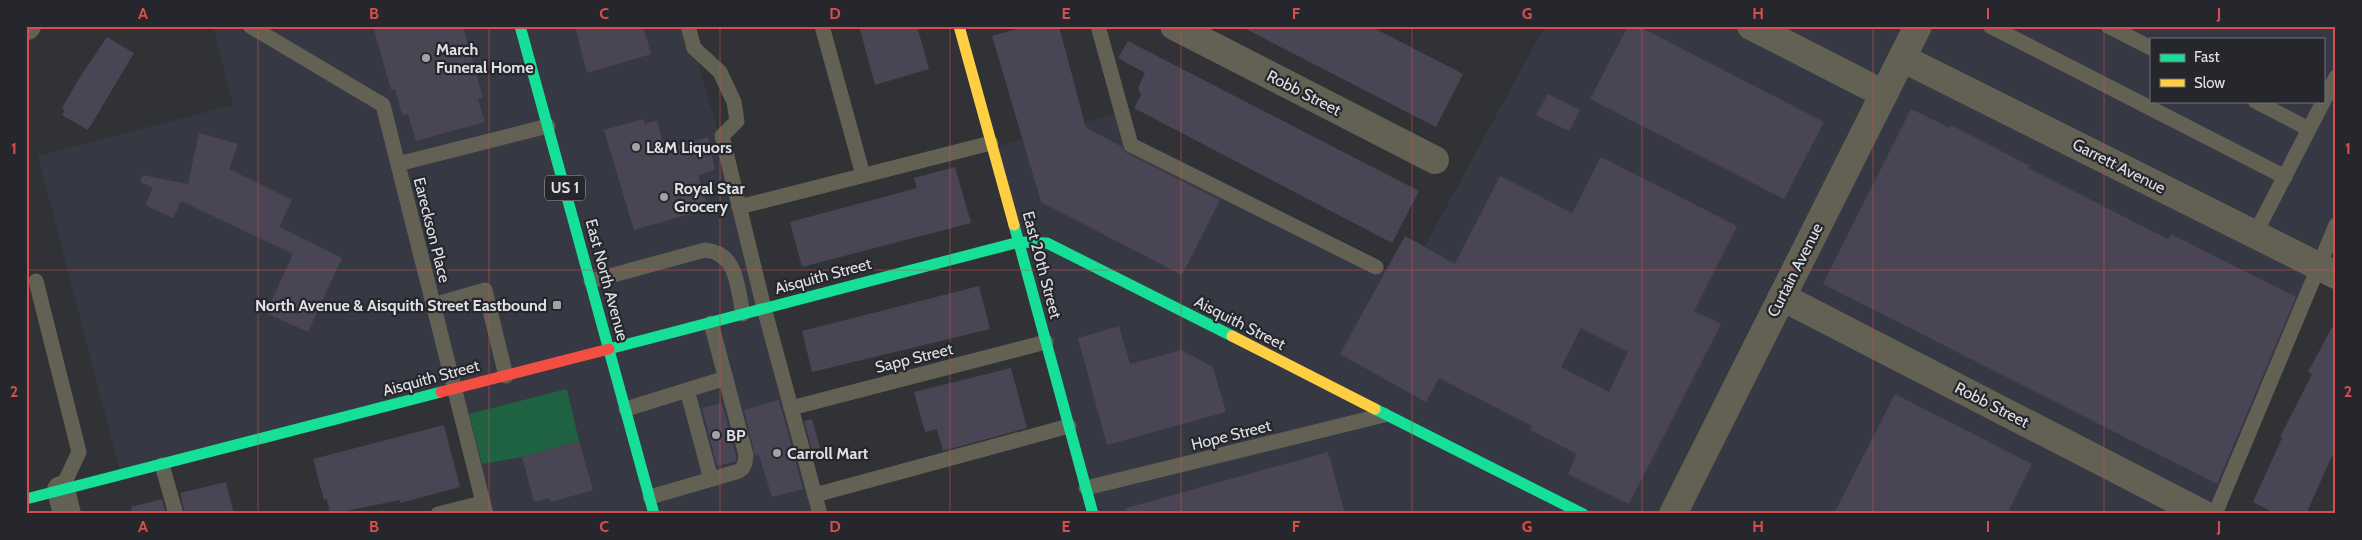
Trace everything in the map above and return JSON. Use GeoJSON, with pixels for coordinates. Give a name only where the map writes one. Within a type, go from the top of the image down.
{"type":"FeatureCollection","features":[{"type":"Feature","properties":{"kind":"street","name":"East North Avenue"},"geometry":{"type":"LineString","coordinates":[[520,26],[654,514]]}},
{"type":"Feature","properties":{"kind":"street","name":"East 20th Street"},"geometry":{"type":"LineString","coordinates":[[959,26],[1093,514]]}},
{"type":"Feature","properties":{"kind":"street","name":"Robb Street"},"geometry":{"type":"LineString","coordinates":[[1174,26],[1435,160]]}},
{"type":"Feature","properties":{"kind":"street"},"geometry":{"type":"LineString","coordinates":[[1751,26],[1884,94]]}},
{"type":"Feature","properties":{"kind":"street","name":"Curtain Avenue"},"geometry":{"type":"LineString","coordinates":[[1672,514],[1918,26]]}},
{"type":"Feature","properties":{"kind":"street","name":"Garrett Avenue"},"geometry":{"type":"LineString","coordinates":[[1902,58],[2327,270]]}},
{"type":"Feature","properties":{"kind":"street","name":"Aisquith Street"},"geometry":{"type":"LineString","coordinates":[[26,499],[64,502],[162,464],[1019,242],[1047,243],[1583,514]]}},
{"type":"Feature","properties":{"kind":"street","name":"Robb Street"},"geometry":{"type":"LineString","coordinates":[[1782,297],[2203,514]]}},
{"type":"Feature","properties":{"kind":"lane","name":"Eareckson Place"},"geometry":{"type":"LineString","coordinates":[[250,26],[384,105],[484,508]]}},
{"type":"Feature","properties":{"kind":"lane"},"geometry":{"type":"LineString","coordinates":[[688,26],[694,48],[720,72],[734,102],[737,121],[722,136],[764,308],[820,514]]}},
{"type":"Feature","properties":{"kind":"lane"},"geometry":{"type":"LineString","coordinates":[[822,26],[863,175]]}},
{"type":"Feature","properties":{"kind":"lane"},"geometry":{"type":"LineString","coordinates":[[1098,26],[1131,144],[1376,267]]}},
{"type":"Feature","properties":{"kind":"lane"},"geometry":{"type":"LineString","coordinates":[[1990,26],[2285,177]]}},
{"type":"Feature","properties":{"kind":"lane"},"geometry":{"type":"LineString","coordinates":[[2108,26],[2150,47]]}},
{"type":"Feature","properties":{"kind":"lane"},"geometry":{"type":"LineString","coordinates":[[2324,100],[2336,77]]}},
{"type":"Feature","properties":{"kind":"lane"},"geometry":{"type":"LineString","coordinates":[[2257,102],[2309,129]]}},
{"type":"Feature","properties":{"kind":"lane"},"geometry":{"type":"LineString","coordinates":[[2255,234],[2323,102]]}},
{"type":"Feature","properties":{"kind":"lane"},"geometry":{"type":"LineString","coordinates":[[398,164],[548,126]]}},
{"type":"Feature","properties":{"kind":"lane"},"geometry":{"type":"LineString","coordinates":[[740,206],[991,143]]}},
{"type":"Feature","properties":{"kind":"lane"},"geometry":{"type":"LineString","coordinates":[[2214,514],[2327,270],[2336,225]]}},
{"type":"Feature","properties":{"kind":"lane"},"geometry":{"type":"LineString","coordinates":[[591,282],[705,250],[717,251],[726,258],[733,271],[743,314]]}},
{"type":"Feature","properties":{"kind":"lane"},"geometry":{"type":"LineString","coordinates":[[36,282],[79,452],[64,502]]}},
{"type":"Feature","properties":{"kind":"lane"},"geometry":{"type":"LineString","coordinates":[[433,305],[485,290],[506,376]]}},
{"type":"Feature","properties":{"kind":"lane"},"geometry":{"type":"LineString","coordinates":[[650,497],[742,470],[745,464],[746,455],[711,322]]}},
{"type":"Feature","properties":{"kind":"lane","name":"Sapp Street"},"geometry":{"type":"LineString","coordinates":[[791,408],[1046,342]]}},
{"type":"Feature","properties":{"kind":"lane"},"geometry":{"type":"LineString","coordinates":[[626,409],[726,378]]}},
{"type":"Feature","properties":{"kind":"lane"},"geometry":{"type":"LineString","coordinates":[[687,390],[711,479]]}},
{"type":"Feature","properties":{"kind":"lane","name":"Hope Street"},"geometry":{"type":"LineString","coordinates":[[1086,488],[1384,415]]}},
{"type":"Feature","properties":{"kind":"lane"},"geometry":{"type":"LineString","coordinates":[[815,495],[1069,426]]}},
{"type":"Feature","properties":{"kind":"lane"},"geometry":{"type":"LineString","coordinates":[[162,464],[176,514]]}},
{"type":"Feature","properties":{"kind":"lane"},"geometry":{"type":"LineString","coordinates":[[438,514],[484,508]]}},
{"type":"Feature","properties":{"kind":"shaded area"},"geometry":{"type":"Polygon","coordinates":[[[213,26],[687,26],[724,152],[818,514],[487,514],[455,390],[121,476],[38,156],[233,105],[213,26]]]}},
{"type":"Feature","properties":{"kind":"shaded area"},"geometry":{"type":"Polygon","coordinates":[[[1545,26],[2336,26],[2336,221],[2210,514],[1088,514],[988,149],[1123,112],[1137,145],[1386,271],[1407,237],[1425,246],[1545,26]]]}},
{"type":"Feature","properties":{"kind":"green space"},"geometry":{"type":"Polygon","coordinates":[[[567,389],[579,441],[522,457],[482,464],[469,414],[567,389]]]}},
{"type":"Feature","properties":{"kind":"building","name":"March Funeral Home"},"geometry":{"type":"Polygon","coordinates":[[[373,26],[463,26],[483,98],[478,99],[485,122],[416,141],[408,114],[402,115],[395,89],[391,90],[373,26]]]}},
{"type":"Feature","properties":{"kind":"building"},"geometry":{"type":"Polygon","coordinates":[[[575,26],[643,26],[651,54],[587,73],[575,26]]]}},
{"type":"Feature","properties":{"kind":"building"},"geometry":{"type":"Polygon","coordinates":[[[859,26],[917,26],[929,69],[875,85],[859,26]]]}},
{"type":"Feature","properties":{"kind":"building"},"geometry":{"type":"Polygon","coordinates":[[[1027,26],[1059,26],[1086,128],[1121,146],[1127,153],[1220,200],[1182,275],[1041,202],[992,36],[1027,26]]]}},
{"type":"Feature","properties":{"kind":"building"},"geometry":{"type":"Polygon","coordinates":[[[1240,26],[1370,26],[1463,74],[1436,127],[1240,26]]]}},
{"type":"Feature","properties":{"kind":"building"},"geometry":{"type":"Polygon","coordinates":[[[1628,26],[1638,26],[1824,122],[1784,199],[1590,99],[1628,26]]]}},
{"type":"Feature","properties":{"kind":"building"},"geometry":{"type":"Polygon","coordinates":[[[107,37],[134,53],[88,130],[62,115],[65,110],[62,108],[107,37]]]}},
{"type":"Feature","properties":{"kind":"building"},"geometry":{"type":"Polygon","coordinates":[[[1128,41],[1419,191],[1392,243],[1134,108],[1141,95],[1138,88],[1145,73],[1118,58],[1128,41]]]}},
{"type":"Feature","properties":{"kind":"building"},"geometry":{"type":"Polygon","coordinates":[[[1548,94],[1580,110],[1569,131],[1536,115],[1548,94]]]}},
{"type":"Feature","properties":{"kind":"building"},"geometry":{"type":"Polygon","coordinates":[[[1911,109],[1950,128],[1951,125],[2030,166],[2028,168],[2168,239],[2171,234],[2296,297],[2217,484],[1823,284],[1911,109]]]}},
{"type":"Feature","properties":{"kind":"building"},"geometry":{"type":"Polygon","coordinates":[[[643,119],[645,124],[657,120],[665,149],[708,137],[715,170],[698,175],[708,209],[634,230],[604,130],[643,119]]]}},
{"type":"Feature","properties":{"kind":"building"},"geometry":{"type":"Polygon","coordinates":[[[199,133],[238,144],[229,169],[292,200],[279,227],[342,258],[308,332],[266,313],[293,254],[181,201],[173,218],[145,205],[153,188],[140,182],[142,175],[188,184],[199,133]]]}},
{"type":"Feature","properties":{"kind":"building"},"geometry":{"type":"Polygon","coordinates":[[[1601,157],[1737,226],[1694,311],[1721,324],[1629,504],[1568,474],[1577,454],[1530,430],[1532,426],[1439,378],[1426,402],[1340,354],[1405,236],[1455,264],[1500,176],[1572,213],[1601,157]],[[1581,328],[1561,367],[1609,392],[1628,352],[1581,328]]]}},
{"type":"Feature","properties":{"kind":"building"},"geometry":{"type":"Polygon","coordinates":[[[955,167],[971,223],[802,267],[790,222],[917,188],[914,178],[955,167]]]}},
{"type":"Feature","properties":{"kind":"building"},"geometry":{"type":"Polygon","coordinates":[[[979,286],[990,329],[812,372],[802,331],[979,286]]]}},
{"type":"Feature","properties":{"kind":"building"},"geometry":{"type":"Polygon","coordinates":[[[2336,320],[2336,447],[2306,514],[2276,514],[2253,502],[2282,438],[2280,437],[2312,374],[2308,372],[2336,320]]]}},
{"type":"Feature","properties":{"kind":"building"},"geometry":{"type":"Polygon","coordinates":[[[1119,326],[1130,364],[1181,350],[1213,367],[1226,412],[1107,445],[1078,338],[1119,326]]]}},
{"type":"Feature","properties":{"kind":"building"},"geometry":{"type":"Polygon","coordinates":[[[1011,368],[1027,428],[943,451],[937,429],[925,432],[914,392],[1011,368]]]}},
{"type":"Feature","properties":{"kind":"building"},"geometry":{"type":"Polygon","coordinates":[[[1895,394],[2032,464],[2007,514],[1834,514],[1895,394]]]}},
{"type":"Feature","properties":{"kind":"building","name":"Carroll Mart"},"geometry":{"type":"Polygon","coordinates":[[[779,400],[803,489],[772,497],[759,455],[755,456],[744,410],[779,400]]]}},
{"type":"Feature","properties":{"kind":"building","name":"BP"},"geometry":{"type":"Polygon","coordinates":[[[722,403],[736,461],[717,466],[702,408],[722,403]]]}},
{"type":"Feature","properties":{"kind":"building"},"geometry":{"type":"Polygon","coordinates":[[[812,419],[820,448],[814,449],[813,454],[804,421],[812,419]]]}},
{"type":"Feature","properties":{"kind":"building"},"geometry":{"type":"Polygon","coordinates":[[[444,425],[460,487],[400,503],[400,500],[330,514],[327,499],[324,500],[313,459],[444,425]]]}},
{"type":"Feature","properties":{"kind":"building"},"geometry":{"type":"Polygon","coordinates":[[[579,441],[593,490],[551,502],[550,498],[534,502],[522,457],[579,441]]]}},
{"type":"Feature","properties":{"kind":"building"},"geometry":{"type":"Polygon","coordinates":[[[1328,452],[1345,514],[1127,514],[1126,508],[1328,452]]]}},
{"type":"Feature","properties":{"kind":"building"},"geometry":{"type":"Polygon","coordinates":[[[226,482],[234,514],[185,514],[180,493],[226,482]]]}},
{"type":"Feature","properties":{"kind":"building"},"geometry":{"type":"Polygon","coordinates":[[[162,499],[166,514],[132,514],[131,507],[162,499]]]}},
{"type":"Feature","properties":{"kind":"traffic: fast"},"geometry":{"type":"LineString","coordinates":[[520,26],[654,514]]}},
{"type":"Feature","properties":{"kind":"traffic: fast"},"geometry":{"type":"LineString","coordinates":[[1014,225],[1093,514]]}},
{"type":"Feature","properties":{"kind":"traffic: fast"},"geometry":{"type":"LineString","coordinates":[[609,349],[1019,242],[1047,243],[1232,336]]}},
{"type":"Feature","properties":{"kind":"traffic: fast"},"geometry":{"type":"LineString","coordinates":[[26,499],[441,392]]}},
{"type":"Feature","properties":{"kind":"traffic: fast"},"geometry":{"type":"LineString","coordinates":[[1375,409],[1583,514]]}},
{"type":"Feature","properties":{"kind":"traffic: slow"},"geometry":{"type":"LineString","coordinates":[[959,26],[1014,225]]}},
{"type":"Feature","properties":{"kind":"traffic: slow"},"geometry":{"type":"LineString","coordinates":[[1232,336],[1375,409]]}},
{"type":"Feature","properties":{"kind":"traffic: jam"},"geometry":{"type":"LineString","coordinates":[[441,392],[609,349]]}},
{"type":"Feature","properties":{"kind":"place","name":"March Funeral Home"},"geometry":{"type":"Point","coordinates":[426,58]}},
{"type":"Feature","properties":{"kind":"place","name":"L&M Liquors"},"geometry":{"type":"Point","coordinates":[636,147]}},
{"type":"Feature","properties":{"kind":"place","name":"Royal Star Grocery"},"geometry":{"type":"Point","coordinates":[664,197]}},
{"type":"Feature","properties":{"kind":"place","name":"North Avenue & Aisquith Street Eastbound"},"geometry":{"type":"Point","coordinates":[557,305]}},
{"type":"Feature","properties":{"kind":"place","name":"BP"},"geometry":{"type":"Point","coordinates":[716,435]}},
{"type":"Feature","properties":{"kind":"place","name":"Carroll Mart"},"geometry":{"type":"Point","coordinates":[777,453]}}]}
